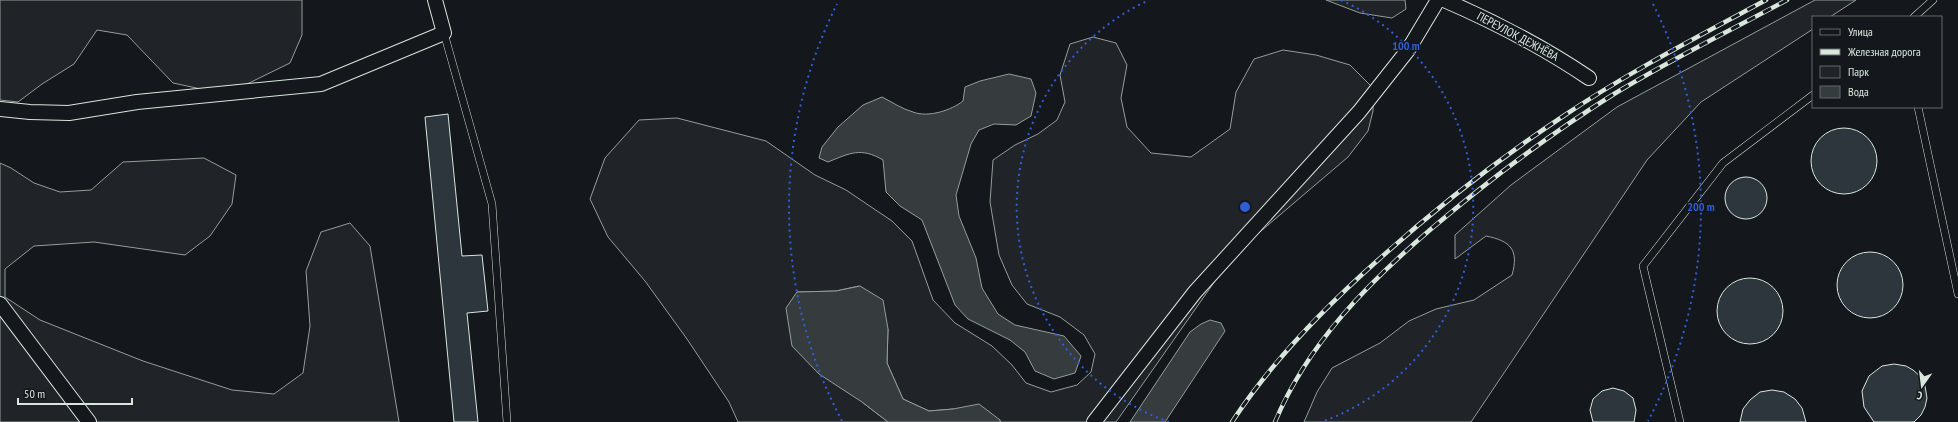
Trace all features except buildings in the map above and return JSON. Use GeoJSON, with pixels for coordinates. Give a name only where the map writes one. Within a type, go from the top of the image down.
{"type":"FeatureCollection","features":[{"type":"Feature","properties":{"kind":"street"},"geometry":{"type":"LineString","coordinates":[[0,109],[30,112],[69,113],[137,102],[321,84],[444,33],[435,0]]}},
{"type":"Feature","properties":{"kind":"street"},"geometry":{"type":"LineString","coordinates":[[1094,422],[1195,292],[1359,112],[1408,50],[1438,0]]}},
{"type":"Feature","properties":{"kind":"street","name":"ПЕРЕУЛОК ДЕЖНЁВА"},"geometry":{"type":"LineString","coordinates":[[1444,0],[1501,26],[1563,61],[1589,78]]}},
{"type":"Feature","properties":{"kind":"street"},"geometry":{"type":"LineString","coordinates":[[0,304],[89,422]]}},
{"type":"Feature","properties":{"kind":"lane"},"geometry":{"type":"LineString","coordinates":[[1915,16],[1933,0]]}},
{"type":"Feature","properties":{"kind":"lane"},"geometry":{"type":"LineString","coordinates":[[444,33],[492,204],[507,422]]}},
{"type":"Feature","properties":{"kind":"lane"},"geometry":{"type":"LineString","coordinates":[[1680,422],[1643,266],[1722,163],[1812,96]]}},
{"type":"Feature","properties":{"kind":"lane"},"geometry":{"type":"LineString","coordinates":[[1918,108],[1958,294]]}},
{"type":"Feature","properties":{"kind":"green space"},"geometry":{"type":"Polygon","coordinates":[[[0,0],[302,0],[302,35],[290,63],[247,84],[201,89],[173,83],[127,35],[97,30],[74,64],[42,84],[18,102],[0,100],[0,0]]]}},
{"type":"Feature","properties":{"kind":"green space"},"geometry":{"type":"Polygon","coordinates":[[[1326,0],[1405,0],[1406,9],[1392,18],[1360,13],[1326,0]]]}},
{"type":"Feature","properties":{"kind":"green space"},"geometry":{"type":"Polygon","coordinates":[[[1815,0],[1856,0],[1832,16],[1812,16],[1812,30],[1701,102],[1647,160],[1471,422],[1304,422],[1317,392],[1332,368],[1380,343],[1409,321],[1436,309],[1474,300],[1512,275],[1514,259],[1511,248],[1507,244],[1495,238],[1486,236],[1455,259],[1455,235],[1511,185],[1617,107],[1815,0]]]}},
{"type":"Feature","properties":{"kind":"green space"},"geometry":{"type":"Polygon","coordinates":[[[1093,37],[1116,43],[1127,65],[1121,98],[1127,127],[1151,153],[1191,157],[1230,129],[1236,92],[1254,59],[1283,50],[1316,55],[1350,65],[1373,88],[1373,111],[1368,131],[1348,157],[1234,254],[1116,422],[1000,422],[1000,420],[953,409],[929,411],[903,399],[887,363],[888,329],[859,286],[836,291],[797,292],[862,402],[888,422],[738,422],[729,402],[687,339],[645,281],[608,237],[590,199],[605,158],[639,120],[677,118],[766,141],[815,175],[846,190],[892,221],[912,241],[933,300],[955,323],[992,346],[1012,365],[1026,383],[1051,392],[1077,385],[1091,372],[1095,354],[1084,335],[1060,317],[1027,304],[1012,285],[999,255],[990,202],[993,160],[1015,145],[1038,134],[1057,120],[1065,102],[1060,75],[1070,44],[1093,37]]]}},
{"type":"Feature","properties":{"kind":"green space"},"geometry":{"type":"Polygon","coordinates":[[[204,158],[236,175],[232,204],[210,236],[185,255],[94,242],[34,246],[5,269],[5,297],[40,320],[143,361],[232,390],[274,394],[303,373],[310,326],[306,271],[321,232],[350,223],[370,246],[399,422],[0,422],[0,163],[11,168],[34,183],[60,192],[91,190],[123,162],[204,158]]]}},
{"type":"Feature","properties":{"kind":"water"},"geometry":{"type":"Polygon","coordinates":[[[1009,74],[1031,79],[1036,93],[1031,116],[1016,125],[994,124],[979,130],[971,144],[956,195],[959,216],[976,258],[982,288],[998,314],[1015,325],[1064,336],[1081,356],[1075,373],[1054,379],[1035,371],[1025,352],[1010,340],[968,319],[955,305],[922,220],[900,206],[886,192],[883,160],[875,156],[862,153],[849,154],[828,162],[819,158],[822,147],[838,127],[863,105],[882,97],[909,111],[919,114],[933,114],[953,107],[963,101],[965,87],[980,81],[1009,74]]]}},
{"type":"Feature","properties":{"kind":"water"},"geometry":{"type":"Polygon","coordinates":[[[860,286],[883,300],[888,329],[887,363],[903,399],[929,411],[953,409],[979,404],[1000,420],[1000,422],[888,422],[862,402],[819,374],[792,346],[786,308],[797,292],[836,291],[860,286]]]}},
{"type":"Feature","properties":{"kind":"water"},"geometry":{"type":"Polygon","coordinates":[[[1210,320],[1221,323],[1225,331],[1165,422],[1130,422],[1190,332],[1201,324],[1210,320]]]}},
{"type":"Feature","properties":{"kind":"railway"},"geometry":{"type":"LineString","coordinates":[[1232,422],[1281,357],[1318,317],[1357,279],[1444,204],[1514,150],[1612,85],[1662,56],[1766,0]]}},
{"type":"Feature","properties":{"kind":"railway"},"geometry":{"type":"LineString","coordinates":[[1275,422],[1304,366],[1322,340],[1363,293],[1431,229],[1543,141],[1590,109],[1635,81],[1678,57],[1787,0]]}}]}
